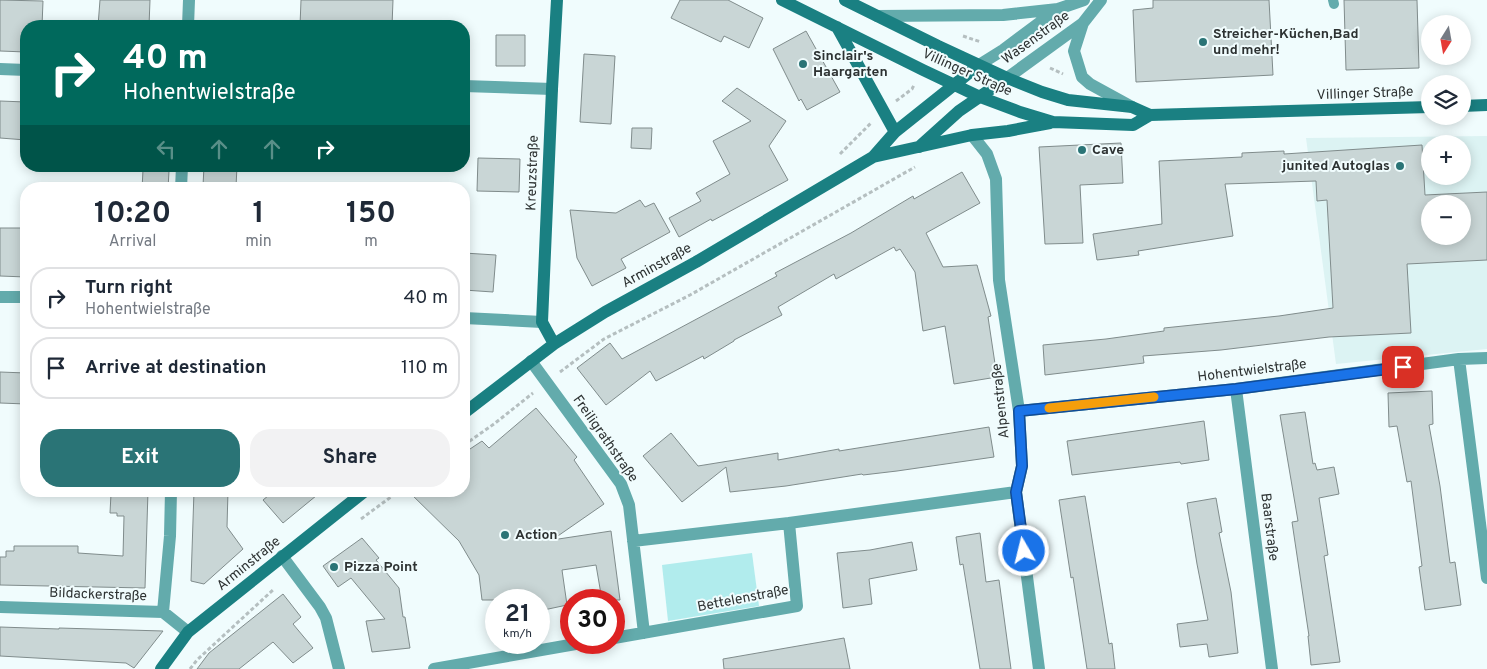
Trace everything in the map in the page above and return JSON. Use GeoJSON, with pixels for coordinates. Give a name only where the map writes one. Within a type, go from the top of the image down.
{"type":"FeatureCollection","features":[{"type":"Feature","properties":{"kind":"street"},"geometry":{"type":"LineString","coordinates":[[188,20],[189,0]]}},
{"type":"Feature","properties":{"kind":"street","name":"Kreuzstraße"},"geometry":{"type":"LineString","coordinates":[[542,322],[557,0]]}},
{"type":"Feature","properties":{"kind":"street","name":"Villinger Straße"},"geometry":{"type":"LineString","coordinates":[[782,0],[980,97],[1020,112],[1053,122],[1133,125],[1150,115]]}},
{"type":"Feature","properties":{"kind":"street","name":"Villinger Straße"},"geometry":{"type":"LineString","coordinates":[[845,0],[1006,78],[1068,100],[1132,107],[1150,115],[1421,107]]}},
{"type":"Feature","properties":{"kind":"street","name":"Wasenstraße"},"geometry":{"type":"LineString","coordinates":[[877,16],[1003,15],[1058,9],[1084,0]]}},
{"type":"Feature","properties":{"kind":"street","name":"Wasenstraße"},"geometry":{"type":"LineString","coordinates":[[1006,78],[1083,23],[1101,0]]}},
{"type":"Feature","properties":{"kind":"street","name":"Wasenstraße"},"geometry":{"type":"LineString","coordinates":[[979,65],[1003,50],[1058,9]]}},
{"type":"Feature","properties":{"kind":"street","name":"Wasenstraße"},"geometry":{"type":"LineString","coordinates":[[1083,23],[1074,51],[1082,77],[1090,84],[1132,107]]}},
{"type":"Feature","properties":{"kind":"street"},"geometry":{"type":"LineString","coordinates":[[837,27],[895,132]]}},
{"type":"Feature","properties":{"kind":"street","name":"Arminstraße"},"geometry":{"type":"LineString","coordinates":[[470,408],[554,344],[605,312],[696,262],[873,157],[895,132],[979,65]]}},
{"type":"Feature","properties":{"kind":"street"},"geometry":{"type":"LineString","coordinates":[[0,69],[20,70]]}},
{"type":"Feature","properties":{"kind":"street"},"geometry":{"type":"LineString","coordinates":[[917,149],[959,112],[1006,78]]}},
{"type":"Feature","properties":{"kind":"street"},"geometry":{"type":"LineString","coordinates":[[470,86],[552,89]]}},
{"type":"Feature","properties":{"kind":"street"},"geometry":{"type":"LineString","coordinates":[[1471,106],[1487,105]]}},
{"type":"Feature","properties":{"kind":"street","name":"Arminstraße"},"geometry":{"type":"LineString","coordinates":[[873,157],[917,149],[972,135],[1008,131],[1053,122]]}},
{"type":"Feature","properties":{"kind":"street","name":"Alpenstraße"},"geometry":{"type":"LineString","coordinates":[[972,135],[987,154],[996,178],[999,280],[1019,411],[1022,466],[1016,492],[1039,669]]}},
{"type":"Feature","properties":{"kind":"street"},"geometry":{"type":"LineString","coordinates":[[0,297],[20,298]]}},
{"type":"Feature","properties":{"kind":"street"},"geometry":{"type":"LineString","coordinates":[[470,318],[542,322],[554,344]]}},
{"type":"Feature","properties":{"kind":"street","name":"Hohentwielstraße"},"geometry":{"type":"LineString","coordinates":[[1019,411],[1236,389],[1459,359],[1487,358]]}},
{"type":"Feature","properties":{"kind":"street"},"geometry":{"type":"LineString","coordinates":[[1459,359],[1487,578]]}},
{"type":"Feature","properties":{"kind":"street","name":"Freiligrathstraße"},"geometry":{"type":"LineString","coordinates":[[531,361],[621,484],[629,505],[644,633]]}},
{"type":"Feature","properties":{"kind":"street","name":"Baarstraße"},"geometry":{"type":"LineString","coordinates":[[1236,389],[1272,669]]}},
{"type":"Feature","properties":{"kind":"street"},"geometry":{"type":"LineString","coordinates":[[633,541],[789,523],[1016,492]]}},
{"type":"Feature","properties":{"kind":"street"},"geometry":{"type":"LineString","coordinates":[[164,612],[171,497]]}},
{"type":"Feature","properties":{"kind":"street","name":"Arminstraße"},"geometry":{"type":"LineString","coordinates":[[161,669],[188,632],[357,497]]}},
{"type":"Feature","properties":{"kind":"street","name":"Bettelenstraße"},"geometry":{"type":"LineString","coordinates":[[625,636],[798,606],[789,523]]}},
{"type":"Feature","properties":{"kind":"street"},"geometry":{"type":"LineString","coordinates":[[282,556],[326,618],[339,669]]}},
{"type":"Feature","properties":{"kind":"street","name":"Bildackerstraße"},"geometry":{"type":"LineString","coordinates":[[0,607],[164,612],[188,632]]}},
{"type":"Feature","properties":{"kind":"street"},"geometry":{"type":"LineString","coordinates":[[434,669],[560,647]]}},
{"type":"Feature","properties":{"kind":"path"},"geometry":{"type":"LineString","coordinates":[[957,34],[984,43]]}},
{"type":"Feature","properties":{"kind":"path"},"geometry":{"type":"LineString","coordinates":[[892,105],[912,89],[918,78]]}},
{"type":"Feature","properties":{"kind":"path"},"geometry":{"type":"LineString","coordinates":[[470,441],[604,338],[707,286],[923,163]]}},
{"type":"Feature","properties":{"kind":"shaded area"},"geometry":{"type":"Polygon","coordinates":[[[1471,136],[1487,136],[1487,349],[1336,364],[1306,138],[1421,137],[1421,185],[1471,185],[1471,136]]]}},
{"type":"Feature","properties":{"kind":"shaded area"},"geometry":{"type":"Polygon","coordinates":[[[752,553],[759,606],[668,621],[662,565],[752,553]]]}},
{"type":"Feature","properties":{"kind":"building"},"geometry":{"type":"Polygon","coordinates":[[[0,0],[43,1],[42,20],[20,20],[20,52],[0,51],[0,0]]]}},
{"type":"Feature","properties":{"kind":"building"},"geometry":{"type":"Polygon","coordinates":[[[100,0],[150,0],[149,20],[98,20],[100,0]]]}},
{"type":"Feature","properties":{"kind":"building"},"geometry":{"type":"Polygon","coordinates":[[[301,0],[393,0],[392,20],[300,20],[301,0]]]}},
{"type":"Feature","properties":{"kind":"building"},"geometry":{"type":"Polygon","coordinates":[[[680,0],[728,0],[763,18],[749,48],[724,36],[721,42],[671,18],[680,0]]]}},
{"type":"Feature","properties":{"kind":"building","name":"Streicher-Küchen,Bad und mehr!"},"geometry":{"type":"Polygon","coordinates":[[[1153,0],[1269,0],[1273,75],[1136,82],[1133,10],[1153,8],[1153,0]]]}},
{"type":"Feature","properties":{"kind":"building"},"geometry":{"type":"Polygon","coordinates":[[[1344,0],[1417,0],[1419,68],[1346,70],[1344,0]]]}},
{"type":"Feature","properties":{"kind":"building","name":"Sinclair's Haargarten"},"geometry":{"type":"Polygon","coordinates":[[[806,31],[840,92],[807,110],[801,99],[799,101],[773,49],[806,31]]]}},
{"type":"Feature","properties":{"kind":"building"},"geometry":{"type":"Polygon","coordinates":[[[496,35],[525,35],[525,66],[496,66],[496,35]]]}},
{"type":"Feature","properties":{"kind":"building"},"geometry":{"type":"Polygon","coordinates":[[[584,54],[615,56],[611,124],[580,122],[584,54]]]}},
{"type":"Feature","properties":{"kind":"building"},"geometry":{"type":"Polygon","coordinates":[[[737,88],[786,121],[769,146],[788,180],[679,237],[669,218],[701,201],[696,193],[730,174],[713,141],[751,121],[722,101],[737,88]]]}},
{"type":"Feature","properties":{"kind":"building"},"geometry":{"type":"Polygon","coordinates":[[[0,101],[20,102],[20,140],[0,138],[0,101]]]}},
{"type":"Feature","properties":{"kind":"building"},"geometry":{"type":"Polygon","coordinates":[[[632,128],[652,128],[651,149],[631,148],[632,128]]]}},
{"type":"Feature","properties":{"kind":"building"},"geometry":{"type":"Polygon","coordinates":[[[1121,143],[1123,183],[1080,185],[1083,243],[1045,244],[1039,147],[1121,143]]]}},
{"type":"Feature","properties":{"kind":"building"},"geometry":{"type":"Polygon","coordinates":[[[1421,145],[1421,185],[1424,185],[1425,195],[1487,192],[1487,260],[1407,264],[1411,333],[1329,337],[1221,350],[1143,356],[1144,363],[1045,375],[1043,345],[1106,339],[1164,331],[1164,328],[1279,316],[1333,308],[1327,200],[1317,201],[1316,181],[1225,184],[1233,236],[1138,251],[1139,255],[1097,260],[1093,234],[1162,224],[1159,161],[1242,157],[1242,153],[1284,151],[1284,154],[1421,145]]]}},
{"type":"Feature","properties":{"kind":"building"},"geometry":{"type":"Polygon","coordinates":[[[478,158],[520,159],[519,192],[477,191],[478,158]]]}},
{"type":"Feature","properties":{"kind":"building"},"geometry":{"type":"Polygon","coordinates":[[[143,172],[169,172],[168,182],[142,182],[143,172]]]}},
{"type":"Feature","properties":{"kind":"building"},"geometry":{"type":"Polygon","coordinates":[[[204,172],[237,172],[236,182],[203,182],[204,172]]]}},
{"type":"Feature","properties":{"kind":"building"},"geometry":{"type":"Polygon","coordinates":[[[962,172],[980,203],[926,233],[943,267],[977,265],[991,316],[988,317],[997,377],[954,384],[945,326],[923,331],[915,272],[900,249],[896,251],[894,247],[836,279],[834,274],[778,307],[782,315],[734,340],[704,359],[703,356],[656,381],[650,371],[606,405],[577,368],[610,343],[622,359],[777,276],[775,273],[851,233],[913,196],[914,199],[962,172]]]}},
{"type":"Feature","properties":{"kind":"building"},"geometry":{"type":"Polygon","coordinates":[[[640,200],[645,207],[654,203],[670,232],[621,259],[626,268],[592,286],[577,258],[570,210],[616,213],[640,200]]]}},
{"type":"Feature","properties":{"kind":"building"},"geometry":{"type":"Polygon","coordinates":[[[0,228],[20,228],[20,277],[0,276],[0,228]]]}},
{"type":"Feature","properties":{"kind":"building"},"geometry":{"type":"Polygon","coordinates":[[[470,253],[496,255],[493,292],[470,290],[470,253]]]}},
{"type":"Feature","properties":{"kind":"building"},"geometry":{"type":"Polygon","coordinates":[[[0,372],[20,373],[20,404],[0,403],[0,372]]]}},
{"type":"Feature","properties":{"kind":"building"},"geometry":{"type":"Polygon","coordinates":[[[1432,391],[1433,424],[1429,425],[1440,486],[1450,563],[1455,562],[1461,605],[1425,610],[1419,567],[1422,566],[1411,481],[1407,482],[1397,426],[1389,427],[1388,393],[1432,391]]]}},
{"type":"Feature","properties":{"kind":"building"},"geometry":{"type":"Polygon","coordinates":[[[536,408],[577,457],[574,460],[604,504],[552,540],[611,531],[619,589],[600,589],[596,565],[562,570],[565,589],[560,589],[560,606],[550,609],[550,589],[485,589],[485,600],[482,600],[479,575],[459,541],[414,497],[470,497],[470,449],[482,441],[489,448],[536,408]]]}},
{"type":"Feature","properties":{"kind":"building"},"geometry":{"type":"Polygon","coordinates":[[[1305,412],[1313,464],[1315,463],[1317,470],[1334,467],[1339,494],[1319,498],[1328,555],[1324,556],[1340,662],[1311,665],[1309,636],[1292,522],[1298,521],[1280,415],[1305,412]]]}},
{"type":"Feature","properties":{"kind":"building"},"geometry":{"type":"Polygon","coordinates":[[[1204,421],[1209,460],[1072,475],[1067,441],[1204,421]]]}},
{"type":"Feature","properties":{"kind":"building"},"geometry":{"type":"Polygon","coordinates":[[[989,427],[994,457],[730,492],[726,467],[682,502],[643,456],[671,433],[698,466],[778,453],[778,460],[989,427]]]}},
{"type":"Feature","properties":{"kind":"building"},"geometry":{"type":"Polygon","coordinates":[[[1085,496],[1109,644],[1112,643],[1115,669],[1087,669],[1073,577],[1071,578],[1059,500],[1085,496]]]}},
{"type":"Feature","properties":{"kind":"building"},"geometry":{"type":"Polygon","coordinates":[[[111,497],[148,497],[145,588],[0,585],[0,557],[6,557],[6,551],[14,551],[14,546],[78,546],[78,553],[123,556],[124,516],[110,513],[111,497]]]}},
{"type":"Feature","properties":{"kind":"building"},"geometry":{"type":"Polygon","coordinates":[[[194,497],[228,497],[227,527],[243,549],[204,584],[191,581],[194,497]]]}},
{"type":"Feature","properties":{"kind":"building"},"geometry":{"type":"Polygon","coordinates":[[[267,497],[315,497],[283,523],[263,500],[267,497]]]}},
{"type":"Feature","properties":{"kind":"building"},"geometry":{"type":"Polygon","coordinates":[[[1216,498],[1222,532],[1219,533],[1231,592],[1238,653],[1209,657],[1207,644],[1180,647],[1177,624],[1208,620],[1187,503],[1216,498]]]}},
{"type":"Feature","properties":{"kind":"building"},"geometry":{"type":"Polygon","coordinates":[[[980,533],[986,582],[999,580],[1011,669],[980,669],[963,564],[960,565],[956,537],[980,533]]]}},
{"type":"Feature","properties":{"kind":"building"},"geometry":{"type":"Polygon","coordinates":[[[362,538],[379,558],[376,560],[399,588],[410,648],[372,652],[366,621],[385,619],[351,578],[338,587],[323,566],[362,538]]]}},
{"type":"Feature","properties":{"kind":"building"},"geometry":{"type":"Polygon","coordinates":[[[912,542],[917,570],[869,579],[872,604],[843,608],[837,553],[870,550],[912,542]]]}},
{"type":"Feature","properties":{"kind":"building"},"geometry":{"type":"Polygon","coordinates":[[[283,594],[301,617],[293,624],[313,648],[293,663],[273,642],[239,669],[197,669],[209,653],[283,594]]]}},
{"type":"Feature","properties":{"kind":"building"},"geometry":{"type":"Polygon","coordinates":[[[0,627],[163,631],[134,668],[126,663],[0,656],[0,627]]]}},
{"type":"Feature","properties":{"kind":"building"},"geometry":{"type":"Polygon","coordinates":[[[844,638],[850,669],[724,669],[723,659],[844,638]]]}},
{"type":"Feature","properties":{"kind":"slow traffic"},"geometry":{"type":"LineString","coordinates":[[1049,408],[1154,397]]}},
{"type":"Feature","properties":{"kind":"place","name":"Streicher-Küchen,Bad und mehr!"},"geometry":{"type":"Point","coordinates":[1203,42]}},
{"type":"Feature","properties":{"kind":"place","name":"Sinclair's Haargarten"},"geometry":{"type":"Point","coordinates":[803,64]}},
{"type":"Feature","properties":{"kind":"place","name":"Cave"},"geometry":{"type":"Point","coordinates":[1082,150]}},
{"type":"Feature","properties":{"kind":"place","name":"junited Autoglas"},"geometry":{"type":"Point","coordinates":[1400,166]}},
{"type":"Feature","properties":{"kind":"place","name":"Action"},"geometry":{"type":"Point","coordinates":[505,535]}},
{"type":"Feature","properties":{"kind":"place","name":"Pizza Point"},"geometry":{"type":"Point","coordinates":[334,567]}},
{"type":"Feature","properties":{"kind":"route"},"geometry":{"type":"LineString","coordinates":[[1024,551],[1016,492],[1022,466],[1019,411],[1236,389],[1403,367]]}}]}
